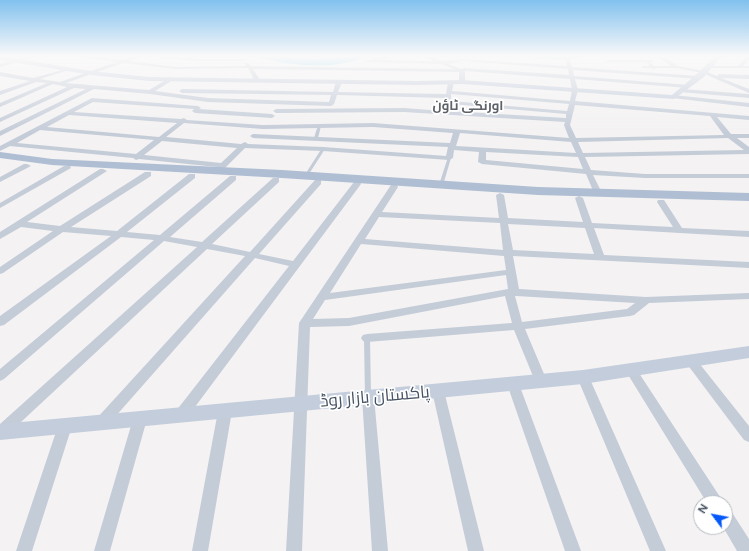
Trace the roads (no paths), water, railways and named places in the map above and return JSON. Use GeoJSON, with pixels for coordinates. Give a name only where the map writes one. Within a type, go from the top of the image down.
{"type":"FeatureCollection","features":[{"type":"Feature","properties":{"kind":"main road"},"geometry":{"type":"LineString","coordinates":[[0,155],[52,162],[125,167],[220,168],[306,176],[441,185],[598,193],[749,198]]}},
{"type":"Feature","properties":{"kind":"main road"},"geometry":{"type":"LineString","coordinates":[[0,162],[27,166],[148,174],[357,184],[500,194],[661,202],[749,204]]}},
{"type":"Feature","properties":{"kind":"street"},"geometry":{"type":"LineString","coordinates":[[0,93],[31,82]]}},
{"type":"Feature","properties":{"kind":"street"},"geometry":{"type":"LineString","coordinates":[[44,82],[73,86],[150,92],[208,100],[330,104],[573,102],[749,118]]}},
{"type":"Feature","properties":{"kind":"street"},"geometry":{"type":"LineString","coordinates":[[0,104],[26,93],[63,82]]}},
{"type":"Feature","properties":{"kind":"street"},"geometry":{"type":"LineString","coordinates":[[150,92],[167,82]]}},
{"type":"Feature","properties":{"kind":"street"},"geometry":{"type":"LineString","coordinates":[[125,167],[232,82]]}},
{"type":"Feature","properties":{"kind":"street"},"geometry":{"type":"LineString","coordinates":[[327,82],[462,82],[674,97],[749,105]]}},
{"type":"Feature","properties":{"kind":"street"},"geometry":{"type":"LineString","coordinates":[[330,104],[339,82]]}},
{"type":"Feature","properties":{"kind":"street"},"geometry":{"type":"LineString","coordinates":[[448,102],[451,82]]}},
{"type":"Feature","properties":{"kind":"street"},"geometry":{"type":"LineString","coordinates":[[573,82],[573,102],[567,125],[598,193]]}},
{"type":"Feature","properties":{"kind":"street"},"geometry":{"type":"LineString","coordinates":[[616,82],[749,96]]}},
{"type":"Feature","properties":{"kind":"street"},"geometry":{"type":"LineString","coordinates":[[674,97],[693,82]]}},
{"type":"Feature","properties":{"kind":"street"},"geometry":{"type":"LineString","coordinates":[[728,82],[749,91]]}},
{"type":"Feature","properties":{"kind":"street"},"geometry":{"type":"LineString","coordinates":[[734,84],[749,86]]}},
{"type":"Feature","properties":{"kind":"street"},"geometry":{"type":"LineString","coordinates":[[0,120],[73,86]]}},
{"type":"Feature","properties":{"kind":"street"},"geometry":{"type":"LineString","coordinates":[[0,134],[94,87]]}},
{"type":"Feature","properties":{"kind":"street"},"geometry":{"type":"LineString","coordinates":[[0,88],[26,93]]}},
{"type":"Feature","properties":{"kind":"street"},"geometry":{"type":"LineString","coordinates":[[0,149],[113,89]]}},
{"type":"Feature","properties":{"kind":"street"},"geometry":{"type":"LineString","coordinates":[[150,92],[221,91],[334,94],[570,113]]}},
{"type":"Feature","properties":{"kind":"street"},"geometry":{"type":"LineString","coordinates":[[92,100],[274,114],[396,110],[448,102],[568,120]]}},
{"type":"Feature","properties":{"kind":"street"},"geometry":{"type":"LineString","coordinates":[[9,144],[137,157],[220,168],[263,127],[283,102]]}},
{"type":"Feature","properties":{"kind":"street"},"geometry":{"type":"LineString","coordinates":[[67,113],[263,127],[373,126],[573,140],[749,136]]}},
{"type":"Feature","properties":{"kind":"street"},"geometry":{"type":"LineString","coordinates":[[710,114],[729,136],[749,151]]}},
{"type":"Feature","properties":{"kind":"street"},"geometry":{"type":"LineString","coordinates":[[39,128],[243,146],[324,149],[449,158],[457,131]]}},
{"type":"Feature","properties":{"kind":"street"},"geometry":{"type":"LineString","coordinates":[[253,136],[316,138],[452,146],[483,150],[580,155],[749,151]]}},
{"type":"Feature","properties":{"kind":"street"},"geometry":{"type":"LineString","coordinates":[[483,150],[482,162],[645,176],[749,176]]}},
{"type":"Feature","properties":{"kind":"street"},"geometry":{"type":"LineString","coordinates":[[0,180],[27,166]]}},
{"type":"Feature","properties":{"kind":"street"},"geometry":{"type":"LineString","coordinates":[[0,206],[67,168]]}},
{"type":"Feature","properties":{"kind":"street"},"geometry":{"type":"LineString","coordinates":[[0,236],[103,171]]}},
{"type":"Feature","properties":{"kind":"street"},"geometry":{"type":"LineString","coordinates":[[0,272],[60,230],[148,174]]}},
{"type":"Feature","properties":{"kind":"street"},"geometry":{"type":"LineString","coordinates":[[0,322],[120,233],[192,176]]}},
{"type":"Feature","properties":{"kind":"street"},"geometry":{"type":"LineString","coordinates":[[0,376],[233,178]]}},
{"type":"Feature","properties":{"kind":"street"},"geometry":{"type":"LineString","coordinates":[[1,431],[276,180]]}},
{"type":"Feature","properties":{"kind":"street"},"geometry":{"type":"LineString","coordinates":[[102,422],[318,182]]}},
{"type":"Feature","properties":{"kind":"street"},"geometry":{"type":"LineString","coordinates":[[181,415],[357,184]]}},
{"type":"Feature","properties":{"kind":"street"},"geometry":{"type":"LineString","coordinates":[[294,551],[305,323],[394,187]]}},
{"type":"Feature","properties":{"kind":"street"},"geometry":{"type":"LineString","coordinates":[[500,194],[508,253],[511,293],[518,326],[541,381]]}},
{"type":"Feature","properties":{"kind":"street"},"geometry":{"type":"LineString","coordinates":[[579,198],[600,258]]}},
{"type":"Feature","properties":{"kind":"street"},"geometry":{"type":"LineString","coordinates":[[661,202],[679,230]]}},
{"type":"Feature","properties":{"kind":"street"},"geometry":{"type":"LineString","coordinates":[[376,214],[749,234]]}},
{"type":"Feature","properties":{"kind":"street"},"geometry":{"type":"LineString","coordinates":[[19,224],[60,230],[120,233],[162,238],[205,245],[296,264]]}},
{"type":"Feature","properties":{"kind":"street"},"geometry":{"type":"LineString","coordinates":[[359,241],[508,253],[749,265]]}},
{"type":"Feature","properties":{"kind":"street"},"geometry":{"type":"LineString","coordinates":[[322,297],[510,272]]}},
{"type":"Feature","properties":{"kind":"street"},"geometry":{"type":"LineString","coordinates":[[305,323],[348,322],[511,293],[646,300],[749,296]]}},
{"type":"Feature","properties":{"kind":"street"},"geometry":{"type":"LineString","coordinates":[[367,338],[518,326],[630,312],[646,300]]}},
{"type":"Feature","properties":{"kind":"street","name":"پاکستان بازار روڈ"},"geometry":{"type":"LineString","coordinates":[[1,431],[583,377],[748,353]]}},
{"type":"Feature","properties":{"kind":"street"},"geometry":{"type":"LineString","coordinates":[[691,361],[749,436]]}},
{"type":"Feature","properties":{"kind":"street"},"geometry":{"type":"LineString","coordinates":[[631,370],[711,495]]}},
{"type":"Feature","properties":{"kind":"street"},"geometry":{"type":"LineString","coordinates":[[583,377],[658,551]]}},
{"type":"Feature","properties":{"kind":"street"},"geometry":{"type":"LineString","coordinates":[[513,384],[573,551]]}},
{"type":"Feature","properties":{"kind":"street"},"geometry":{"type":"LineString","coordinates":[[438,391],[476,551]]}},
{"type":"Feature","properties":{"kind":"street"},"geometry":{"type":"LineString","coordinates":[[368,398],[380,551]]}},
{"type":"Feature","properties":{"kind":"street"},"geometry":{"type":"LineString","coordinates":[[200,551],[225,411]]}},
{"type":"Feature","properties":{"kind":"street"},"geometry":{"type":"LineString","coordinates":[[102,551],[140,419]]}},
{"type":"Feature","properties":{"kind":"street"},"geometry":{"type":"LineString","coordinates":[[24,551],[65,426]]}},
{"type":"Feature","properties":{"kind":"street"},"geometry":{"type":"LineString","coordinates":[[733,529],[747,551]]}},
{"type":"Feature","properties":{"kind":"lane"},"geometry":{"type":"LineString","coordinates":[[316,138],[319,126]]}},
{"type":"Feature","properties":{"kind":"lane"},"geometry":{"type":"LineString","coordinates":[[306,176],[324,149]]}},
{"type":"Feature","properties":{"kind":"lane"},"geometry":{"type":"LineString","coordinates":[[441,185],[449,158]]}},
{"type":"Feature","properties":{"kind":"lane"},"geometry":{"type":"LineString","coordinates":[[367,338],[368,398]]}},
{"type":"Feature","properties":{"kind":"district","name":"اورنگی ٹاؤن"},"geometry":{"type":"Point","coordinates":[468,106]}}]}
